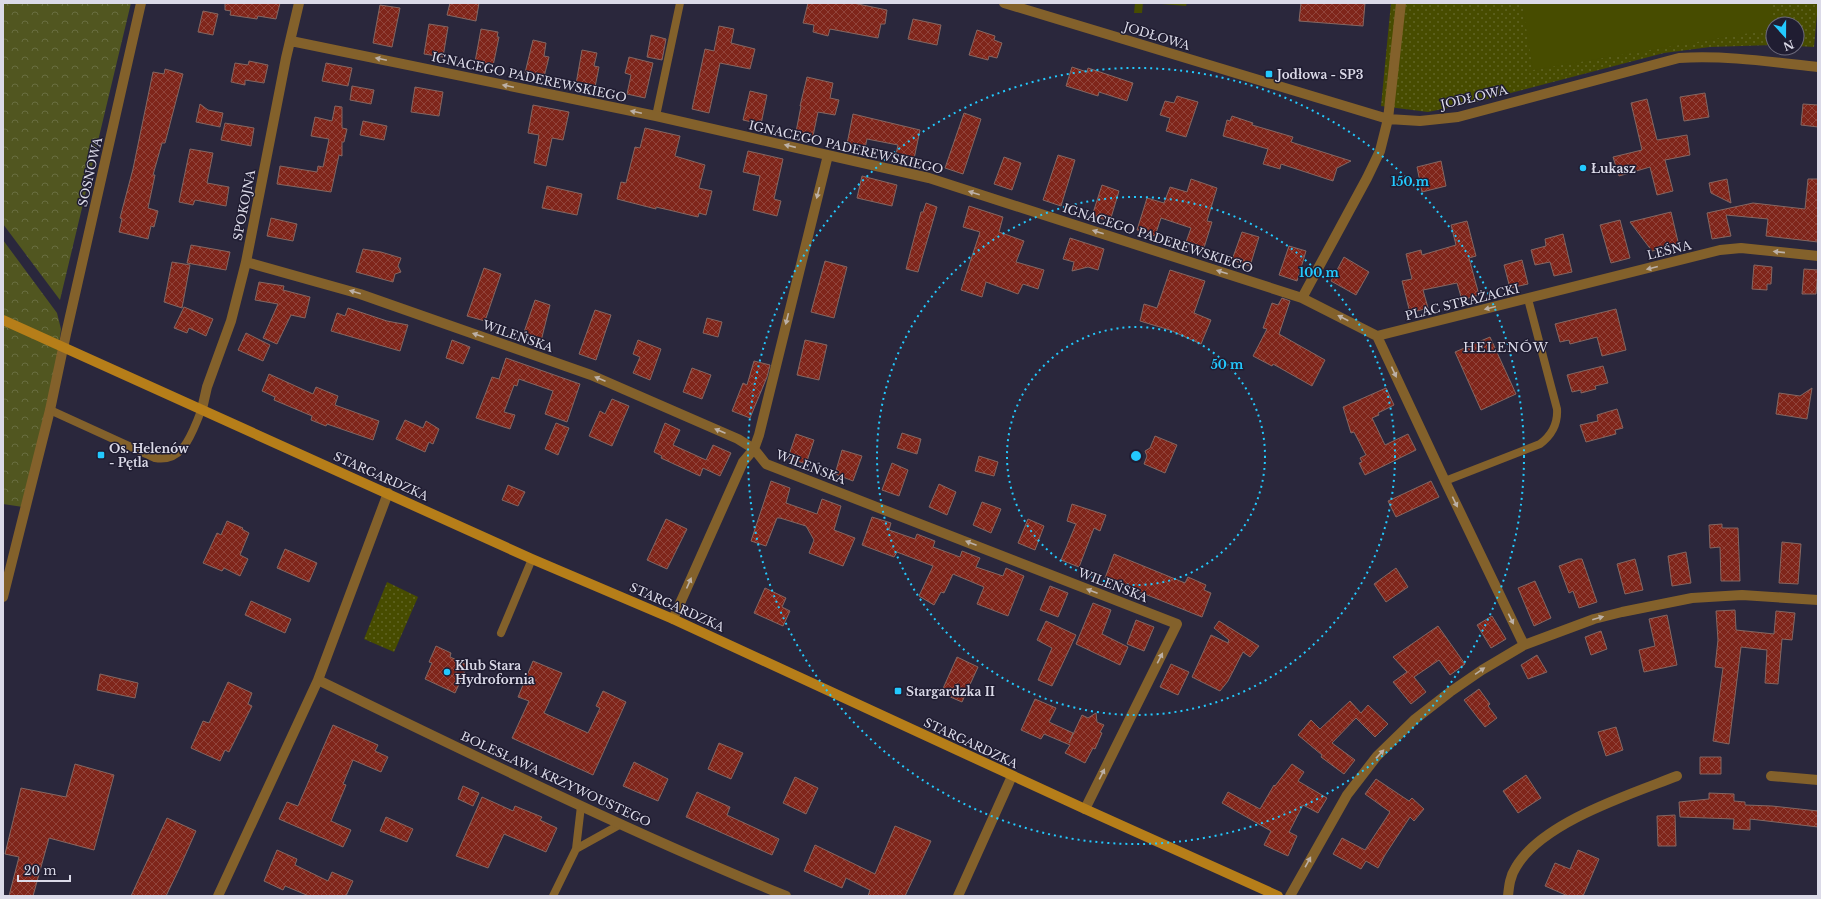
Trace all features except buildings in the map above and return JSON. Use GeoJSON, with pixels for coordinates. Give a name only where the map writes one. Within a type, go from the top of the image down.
{"type":"FeatureCollection","features":[{"type":"Feature","properties":{"kind":"street","name":"SOSNOWA"},"geometry":{"type":"LineString","coordinates":[[3,597],[50,410],[63,346],[142,3]]}},
{"type":"Feature","properties":{"kind":"street","name":"SPOKOJNA"},"geometry":{"type":"LineString","coordinates":[[202,409],[207,387],[230,322],[246,262],[286,58],[299,3]]}},
{"type":"Feature","properties":{"kind":"street"},"geometry":{"type":"LineString","coordinates":[[1302,298],[1368,178],[1380,151],[1388,119],[1401,3]]}},
{"type":"Feature","properties":{"kind":"street","name":"JODŁOWA"},"geometry":{"type":"LineString","coordinates":[[1008,4],[1388,119],[1420,121],[1458,117],[1679,58],[1731,58],[1818,67]]}},
{"type":"Feature","properties":{"kind":"street","name":"IGNACEGO PADEREWSKIEGO"},"geometry":{"type":"LineString","coordinates":[[291,41],[656,116],[928,178],[1302,298],[1377,336]]}},
{"type":"Feature","properties":{"kind":"street"},"geometry":{"type":"LineString","coordinates":[[673,619],[744,462],[754,449],[759,435],[828,155]]}},
{"type":"Feature","properties":{"kind":"street","name":"LEŚNA"},"geometry":{"type":"LineString","coordinates":[[1528,299],[1720,250],[1741,248],[1818,256]]}},
{"type":"Feature","properties":{"kind":"street","name":"WILEŃSKA"},"geometry":{"type":"LineString","coordinates":[[246,262],[360,294],[591,375],[738,438],[754,449],[766,464],[1177,624],[1085,809]]}},
{"type":"Feature","properties":{"kind":"street","name":"PLAC STRAŻACKI"},"geometry":{"type":"LineString","coordinates":[[1377,336],[1528,299]]}},
{"type":"Feature","properties":{"kind":"street","name":"STARGARDZKA"},"geometry":{"type":"LineString","coordinates":[[3,320],[532,559],[673,619],[1012,776],[1278,896]]}},
{"type":"Feature","properties":{"kind":"street"},"geometry":{"type":"LineString","coordinates":[[1377,336],[1444,481],[1524,645]]}},
{"type":"Feature","properties":{"kind":"street"},"geometry":{"type":"LineString","coordinates":[[218,896],[318,680],[388,493]]}},
{"type":"Feature","properties":{"kind":"street"},"geometry":{"type":"LineString","coordinates":[[1290,896],[1347,795],[1377,756],[1414,720],[1450,692],[1482,670],[1524,645],[1594,619],[1692,598],[1742,595],[1818,600]]}},
{"type":"Feature","properties":{"kind":"street","name":"BOLESŁAWA KRZYWOUSTEGO"},"geometry":{"type":"LineString","coordinates":[[318,680],[581,806],[705,863],[786,896]]}},
{"type":"Feature","properties":{"kind":"street"},"geometry":{"type":"LineString","coordinates":[[958,896],[1012,776]]}},
{"type":"Feature","properties":{"kind":"street"},"geometry":{"type":"LineString","coordinates":[[1508,896],[1509,882],[1516,867],[1528,851],[1546,837],[1572,821],[1614,800],[1677,776]]}},
{"type":"Feature","properties":{"kind":"street"},"geometry":{"type":"LineString","coordinates":[[1771,776],[1818,780]]}},
{"type":"Feature","properties":{"kind":"lane"},"geometry":{"type":"LineString","coordinates":[[656,116],[680,3]]}},
{"type":"Feature","properties":{"kind":"lane","name":"PLAC STRAŻACKI"},"geometry":{"type":"LineString","coordinates":[[1444,481],[1540,444],[1546,440],[1553,431],[1557,409],[1528,299]]}},
{"type":"Feature","properties":{"kind":"lane"},"geometry":{"type":"LineString","coordinates":[[50,410],[155,458],[162,459],[170,458],[176,455],[184,447],[202,409]]}},
{"type":"Feature","properties":{"kind":"lane"},"geometry":{"type":"LineString","coordinates":[[501,633],[532,559]]}},
{"type":"Feature","properties":{"kind":"lane"},"geometry":{"type":"LineString","coordinates":[[553,896],[576,849],[581,806]]}},
{"type":"Feature","properties":{"kind":"lane"},"geometry":{"type":"LineString","coordinates":[[576,849],[621,824]]}},
{"type":"Feature","properties":{"kind":"green space"},"geometry":{"type":"Polygon","coordinates":[[[3,3],[131,3],[60,300],[3,224],[3,3]]]}},
{"type":"Feature","properties":{"kind":"green space"},"geometry":{"type":"Polygon","coordinates":[[[3,240],[57,313],[61,329],[50,410],[23,507],[3,504],[3,240]]]}},
{"type":"Feature","properties":{"kind":"shaded area"},"geometry":{"type":"Polygon","coordinates":[[[1135,3],[1143,3],[1142,13],[1134,13],[1135,3]]]}},
{"type":"Feature","properties":{"kind":"shaded area"},"geometry":{"type":"Polygon","coordinates":[[[1149,3],[1187,3],[1186,6],[1149,3]]]}},
{"type":"Feature","properties":{"kind":"shaded area"},"geometry":{"type":"Polygon","coordinates":[[[1391,3],[1818,3],[1814,47],[1805,46],[1805,16],[1765,16],[1765,45],[1710,47],[1664,53],[1476,102],[1428,112],[1381,106],[1391,3]]]}},
{"type":"Feature","properties":{"kind":"shaded area"},"geometry":{"type":"Polygon","coordinates":[[[1522,3],[1771,3],[1773,16],[1765,16],[1765,30],[1533,70],[1522,3]]]}},
{"type":"Feature","properties":{"kind":"shaded area"},"geometry":{"type":"Polygon","coordinates":[[[387,582],[418,597],[394,652],[364,639],[387,582]]]}},
{"type":"Feature","properties":{"kind":"place","name":"Jodłowa - SP3"},"geometry":{"type":"Point","coordinates":[1269,74]}},
{"type":"Feature","properties":{"kind":"place","name":"Łukasz"},"geometry":{"type":"Point","coordinates":[1583,168]}},
{"type":"Feature","properties":{"kind":"place","name":"Os. Helenów - Pętla"},"geometry":{"type":"Point","coordinates":[101,455]}},
{"type":"Feature","properties":{"kind":"place","name":"Klub Stara Hydrofornia"},"geometry":{"type":"Point","coordinates":[447,672]}},
{"type":"Feature","properties":{"kind":"place","name":"Stargardzka II"},"geometry":{"type":"Point","coordinates":[898,691]}},
{"type":"Feature","properties":{"kind":"district","name":"HELENÓW"},"geometry":{"type":"Point","coordinates":[1506,347]}}]}
